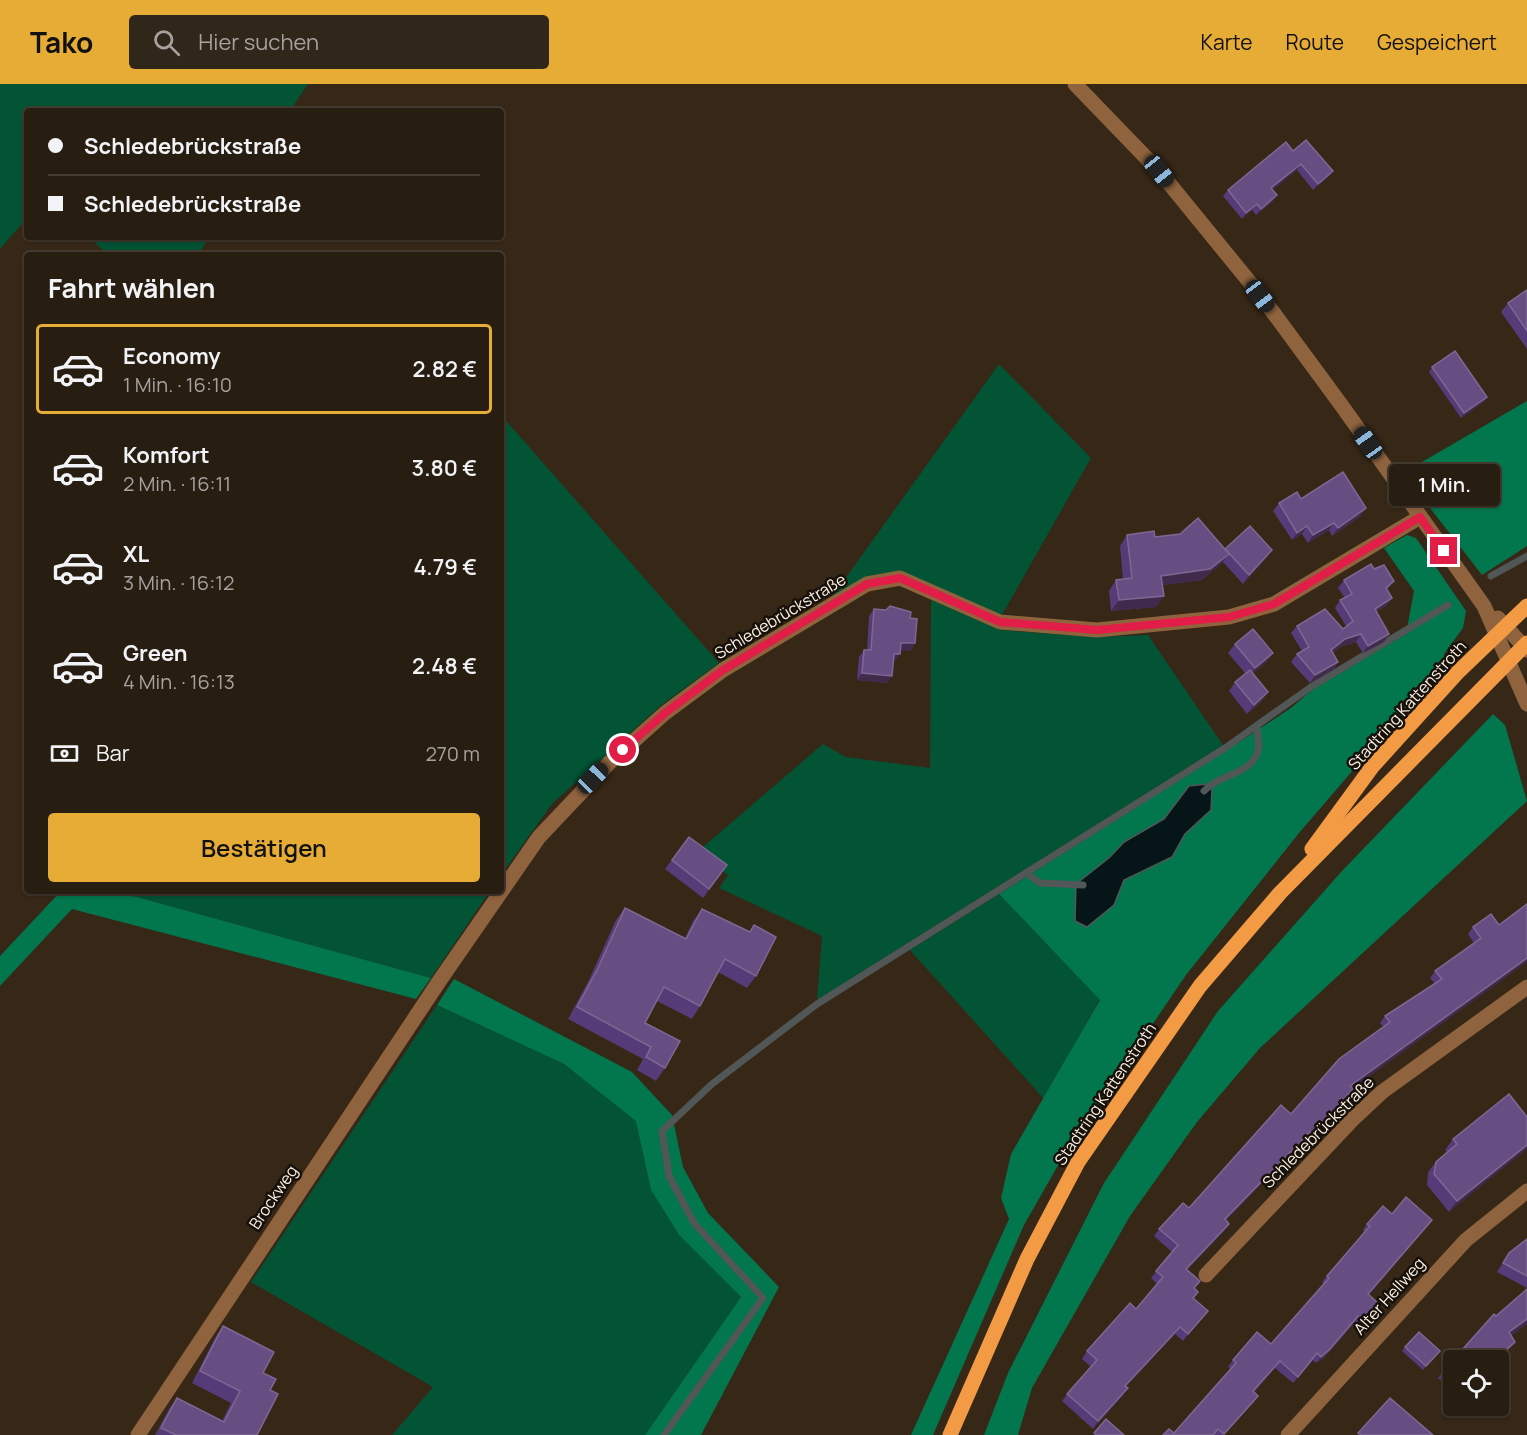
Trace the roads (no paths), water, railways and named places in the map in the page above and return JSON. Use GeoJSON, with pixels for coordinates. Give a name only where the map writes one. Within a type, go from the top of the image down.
{"type":"FeatureCollection","features":[{"type":"Feature","properties":{"kind":"main road","name":"Stadtring Kattenstroth"},"geometry":{"type":"LineString","coordinates":[[1280,893],[1372,767],[1458,672],[1527,606]]}},
{"type":"Feature","properties":{"kind":"main road","name":"Stadtring Kattenstroth"},"geometry":{"type":"LineString","coordinates":[[950,1435],[1027,1259],[1078,1162],[1200,986],[1280,893],[1526,646]]}},
{"type":"Feature","properties":{"kind":"street"},"geometry":{"type":"LineString","coordinates":[[1075,84],[1159,171],[1260,296],[1342,406],[1502,631],[1510,660],[1527,704]]}},
{"type":"Feature","properties":{"kind":"street","name":"Schledebrückstraße"},"geometry":{"type":"LineString","coordinates":[[504,888],[539,837],[609,762],[665,713],[723,670],[867,584],[900,578],[1000,622],[1097,630],[1229,617],[1274,604],[1420,517]]}},
{"type":"Feature","properties":{"kind":"street"},"geometry":{"type":"LineString","coordinates":[[1502,631],[1526,646]]}},
{"type":"Feature","properties":{"kind":"street","name":"Schledebrückstraße"},"geometry":{"type":"LineString","coordinates":[[440,980],[500,894]]}},
{"type":"Feature","properties":{"kind":"street","name":"Brockweg"},"geometry":{"type":"LineString","coordinates":[[138,1435],[440,980]]}},
{"type":"Feature","properties":{"kind":"street","name":"Schledebrückstraße"},"geometry":{"type":"LineString","coordinates":[[1206,1275],[1352,1120],[1382,1092],[1527,987]]}},
{"type":"Feature","properties":{"kind":"street","name":"Alter Hellweg"},"geometry":{"type":"LineString","coordinates":[[1288,1435],[1466,1240],[1527,1191]]}},
{"type":"Feature","properties":{"kind":"waterway"},"geometry":{"type":"LineString","coordinates":[[1491,576],[1527,556]]}},
{"type":"Feature","properties":{"kind":"waterway"},"geometry":{"type":"LineString","coordinates":[[664,1435],[763,1298],[694,1223],[669,1176],[662,1131],[712,1084],[817,1004],[1225,748],[1311,687],[1448,605]]}},
{"type":"Feature","properties":{"kind":"waterway"},"geometry":{"type":"LineString","coordinates":[[1204,791],[1210,785],[1242,770],[1254,759],[1259,748],[1257,727]]}},
{"type":"Feature","properties":{"kind":"waterway"},"geometry":{"type":"LineString","coordinates":[[1026,873],[1040,883],[1083,885]]}}]}
